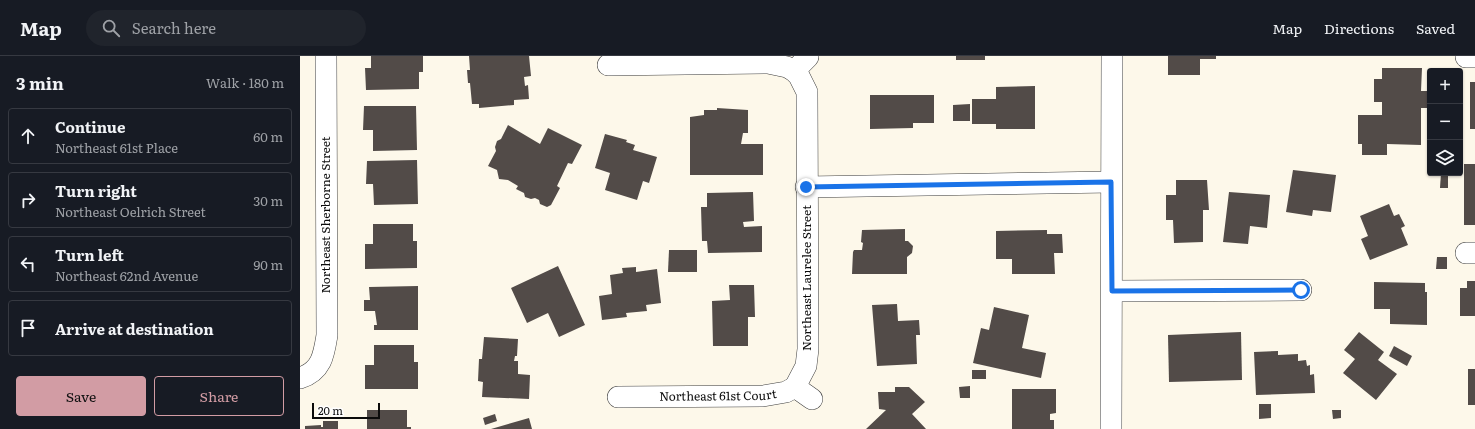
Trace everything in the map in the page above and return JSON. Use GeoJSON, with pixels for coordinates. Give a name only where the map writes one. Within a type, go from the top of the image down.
{"type":"FeatureCollection","features":[{"type":"Feature","properties":{"kind":"street","name":"Northeast Sherborne Street"},"geometry":{"type":"LineString","coordinates":[[307,374],[323,358],[327,335],[326,56]]}},
{"type":"Feature","properties":{"kind":"street"},"geometry":{"type":"LineString","coordinates":[[1111,429],[1112,56]]}},
{"type":"Feature","properties":{"kind":"street"},"geometry":{"type":"LineString","coordinates":[[608,65],[768,63],[787,67],[801,64]]}},
{"type":"Feature","properties":{"kind":"street","name":"Northeast Laurelee Street"},"geometry":{"type":"LineString","coordinates":[[795,387],[806,366],[808,349],[806,187],[807,92],[799,76],[801,64]]}},
{"type":"Feature","properties":{"kind":"street"},"geometry":{"type":"LineString","coordinates":[[806,187],[1111,182]]}},
{"type":"Feature","properties":{"kind":"street"},"geometry":{"type":"LineString","coordinates":[[1112,291],[1301,290]]}},
{"type":"Feature","properties":{"kind":"street"},"geometry":{"type":"LineString","coordinates":[[795,387],[812,399]]}},
{"type":"Feature","properties":{"kind":"street","name":"Northeast 61st Court"},"geometry":{"type":"LineString","coordinates":[[618,397],[763,396],[786,392],[795,387]]}},
{"type":"Feature","properties":{"kind":"building"},"geometry":{"type":"Polygon","coordinates":[[[371,56],[423,56],[423,72],[419,72],[419,89],[366,90],[365,68],[371,68],[371,56]]]}},
{"type":"Feature","properties":{"kind":"building"},"geometry":{"type":"Polygon","coordinates":[[[469,56],[529,56],[531,76],[524,77],[525,86],[528,85],[529,99],[514,100],[514,105],[479,108],[479,104],[472,104],[467,70],[470,70],[469,56]]]}},
{"type":"Feature","properties":{"kind":"building"},"geometry":{"type":"Polygon","coordinates":[[[956,56],[985,56],[985,60],[956,60],[956,56]]]}},
{"type":"Feature","properties":{"kind":"building"},"geometry":{"type":"Polygon","coordinates":[[[1168,56],[1216,56],[1216,59],[1200,59],[1200,75],[1168,75],[1168,56]]]}},
{"type":"Feature","properties":{"kind":"building"},"geometry":{"type":"Polygon","coordinates":[[[1382,68],[1422,68],[1421,91],[1427,91],[1427,108],[1421,108],[1421,145],[1387,144],[1387,155],[1362,155],[1362,144],[1358,144],[1358,115],[1382,115],[1382,102],[1374,102],[1374,79],[1382,79],[1382,68]]]}},
{"type":"Feature","properties":{"kind":"building"},"geometry":{"type":"Polygon","coordinates":[[[1470,82],[1475,82],[1475,129],[1470,129],[1470,82]]]}},
{"type":"Feature","properties":{"kind":"building"},"geometry":{"type":"Polygon","coordinates":[[[1035,86],[1035,129],[996,129],[996,124],[972,124],[972,99],[996,99],[996,87],[1035,86]]]}},
{"type":"Feature","properties":{"kind":"building"},"geometry":{"type":"Polygon","coordinates":[[[870,95],[934,95],[934,123],[913,123],[913,128],[870,129],[870,95]]]}},
{"type":"Feature","properties":{"kind":"building"},"geometry":{"type":"Polygon","coordinates":[[[970,104],[970,121],[953,121],[953,105],[970,104]]]}},
{"type":"Feature","properties":{"kind":"building"},"geometry":{"type":"Polygon","coordinates":[[[364,106],[416,106],[417,150],[373,151],[373,130],[363,130],[364,106]]]}},
{"type":"Feature","properties":{"kind":"building"},"geometry":{"type":"Polygon","coordinates":[[[717,108],[748,110],[748,133],[743,133],[741,144],[763,144],[763,175],[690,175],[690,117],[704,115],[704,110],[717,110],[717,108]]]}},
{"type":"Feature","properties":{"kind":"building"},"geometry":{"type":"Polygon","coordinates":[[[508,125],[540,144],[548,128],[582,145],[572,164],[568,163],[557,186],[560,188],[551,205],[547,207],[540,204],[539,200],[535,198],[531,199],[525,197],[524,193],[516,189],[518,186],[508,180],[499,179],[497,170],[488,166],[496,151],[495,147],[497,141],[501,139],[508,125]]]}},
{"type":"Feature","properties":{"kind":"building"},"geometry":{"type":"Polygon","coordinates":[[[605,134],[627,140],[626,142],[635,145],[633,150],[657,157],[649,183],[643,181],[637,200],[605,190],[610,173],[595,168],[605,134]]]}},
{"type":"Feature","properties":{"kind":"building"},"geometry":{"type":"Polygon","coordinates":[[[417,160],[418,204],[374,205],[373,184],[366,184],[367,161],[417,160]]]}},
{"type":"Feature","properties":{"kind":"building"},"geometry":{"type":"Polygon","coordinates":[[[1464,164],[1475,164],[1475,225],[1464,225],[1464,164]]]}},
{"type":"Feature","properties":{"kind":"building"},"geometry":{"type":"Polygon","coordinates":[[[1293,170],[1336,175],[1331,212],[1313,210],[1312,216],[1286,212],[1293,170]]]}},
{"type":"Feature","properties":{"kind":"building"},"geometry":{"type":"Polygon","coordinates":[[[1441,176],[1448,176],[1448,188],[1440,188],[1441,176]]]}},
{"type":"Feature","properties":{"kind":"building"},"geometry":{"type":"Polygon","coordinates":[[[1176,180],[1207,180],[1209,210],[1203,210],[1203,242],[1174,243],[1173,220],[1166,220],[1166,195],[1176,195],[1176,180]]]}},
{"type":"Feature","properties":{"kind":"building"},"geometry":{"type":"Polygon","coordinates":[[[753,192],[754,221],[743,222],[744,227],[762,226],[762,252],[708,253],[707,241],[702,241],[701,207],[707,207],[707,193],[753,192]]]}},
{"type":"Feature","properties":{"kind":"building"},"geometry":{"type":"Polygon","coordinates":[[[1229,192],[1270,195],[1267,228],[1250,226],[1248,244],[1223,242],[1229,192]]]}},
{"type":"Feature","properties":{"kind":"building"},"geometry":{"type":"Polygon","coordinates":[[[1389,204],[1394,216],[1399,214],[1405,226],[1401,228],[1408,245],[1370,260],[1361,239],[1368,236],[1360,216],[1389,204]]]}},
{"type":"Feature","properties":{"kind":"building"},"geometry":{"type":"Polygon","coordinates":[[[373,224],[413,224],[413,241],[417,241],[417,268],[365,269],[365,244],[373,244],[373,224]]]}},
{"type":"Feature","properties":{"kind":"building"},"geometry":{"type":"Polygon","coordinates":[[[905,229],[905,241],[908,241],[913,246],[912,253],[907,257],[907,274],[852,274],[853,252],[854,250],[862,250],[862,230],[905,229]]]}},
{"type":"Feature","properties":{"kind":"building"},"geometry":{"type":"Polygon","coordinates":[[[1047,230],[1047,234],[1062,234],[1063,253],[1054,253],[1055,274],[1012,274],[1012,259],[996,259],[996,231],[1047,230]]]}},
{"type":"Feature","properties":{"kind":"building"},"geometry":{"type":"Polygon","coordinates":[[[669,250],[697,250],[697,272],[668,272],[669,250]]]}},
{"type":"Feature","properties":{"kind":"building"},"geometry":{"type":"Polygon","coordinates":[[[1437,257],[1447,257],[1447,269],[1436,269],[1437,257]]]}},
{"type":"Feature","properties":{"kind":"building"},"geometry":{"type":"Polygon","coordinates":[[[558,266],[585,325],[559,337],[548,313],[527,323],[511,288],[558,266]]]}},
{"type":"Feature","properties":{"kind":"building"},"geometry":{"type":"Polygon","coordinates":[[[636,267],[636,272],[657,269],[661,303],[646,305],[647,311],[626,313],[627,317],[602,320],[599,296],[612,294],[610,275],[623,273],[622,268],[636,267]]]}},
{"type":"Feature","properties":{"kind":"building"},"geometry":{"type":"Polygon","coordinates":[[[1467,281],[1475,281],[1475,316],[1460,316],[1460,288],[1467,288],[1467,281]]]}},
{"type":"Feature","properties":{"kind":"building"},"geometry":{"type":"Polygon","coordinates":[[[1374,282],[1425,283],[1425,292],[1427,292],[1427,325],[1390,324],[1390,309],[1374,309],[1374,282]]]}},
{"type":"Feature","properties":{"kind":"building"},"geometry":{"type":"Polygon","coordinates":[[[729,285],[754,285],[755,317],[748,317],[748,346],[713,346],[712,301],[730,300],[729,285]]]}},
{"type":"Feature","properties":{"kind":"building"},"geometry":{"type":"Polygon","coordinates":[[[418,286],[418,330],[374,330],[374,325],[377,325],[375,311],[364,311],[364,300],[370,300],[369,287],[418,286]]]}},
{"type":"Feature","properties":{"kind":"building"},"geometry":{"type":"Polygon","coordinates":[[[897,304],[898,321],[919,320],[920,335],[916,335],[917,364],[877,366],[872,305],[897,304]]]}},
{"type":"Feature","properties":{"kind":"building"},"geometry":{"type":"Polygon","coordinates":[[[994,307],[1029,315],[1022,348],[1046,353],[1041,378],[973,363],[981,328],[989,330],[994,307]]]}},
{"type":"Feature","properties":{"kind":"building"},"geometry":{"type":"Polygon","coordinates":[[[1241,332],[1242,380],[1169,382],[1168,335],[1241,332]]]}},
{"type":"Feature","properties":{"kind":"building"},"geometry":{"type":"Polygon","coordinates":[[[1359,332],[1384,352],[1378,360],[1397,374],[1376,400],[1343,373],[1355,359],[1344,350],[1359,332]]]}},
{"type":"Feature","properties":{"kind":"building"},"geometry":{"type":"Polygon","coordinates":[[[484,337],[518,339],[517,356],[515,356],[514,361],[518,361],[518,374],[530,375],[529,399],[482,397],[483,382],[478,381],[479,359],[482,359],[484,337]]]}},
{"type":"Feature","properties":{"kind":"building"},"geometry":{"type":"Polygon","coordinates":[[[374,345],[414,345],[414,362],[418,362],[418,389],[365,389],[365,365],[374,365],[374,345]]]}},
{"type":"Feature","properties":{"kind":"building"},"geometry":{"type":"Polygon","coordinates":[[[1394,346],[1412,356],[1407,366],[1389,356],[1394,346]]]}},
{"type":"Feature","properties":{"kind":"building"},"geometry":{"type":"Polygon","coordinates":[[[1278,351],[1278,355],[1298,354],[1298,361],[1306,360],[1307,366],[1310,365],[1310,375],[1314,374],[1315,393],[1256,395],[1254,352],[1278,351]]]}},
{"type":"Feature","properties":{"kind":"building"},"geometry":{"type":"Polygon","coordinates":[[[1468,369],[1475,369],[1475,405],[1468,405],[1468,369]]]}},
{"type":"Feature","properties":{"kind":"building"},"geometry":{"type":"Polygon","coordinates":[[[972,370],[986,370],[986,379],[972,379],[972,370]]]}},
{"type":"Feature","properties":{"kind":"building"},"geometry":{"type":"Polygon","coordinates":[[[970,386],[970,398],[960,398],[959,387],[970,386]]]}},
{"type":"Feature","properties":{"kind":"building"},"geometry":{"type":"Polygon","coordinates":[[[895,387],[909,387],[925,402],[912,414],[926,429],[866,429],[886,410],[879,409],[878,392],[895,392],[895,387]]]}},
{"type":"Feature","properties":{"kind":"building"},"geometry":{"type":"Polygon","coordinates":[[[1012,389],[1056,389],[1056,413],[1050,414],[1050,420],[1054,420],[1054,429],[1012,429],[1012,389]]]}},
{"type":"Feature","properties":{"kind":"building"},"geometry":{"type":"Polygon","coordinates":[[[1259,404],[1271,404],[1271,418],[1259,419],[1259,404]]]}},
{"type":"Feature","properties":{"kind":"building"},"geometry":{"type":"Polygon","coordinates":[[[367,410],[407,410],[407,427],[411,427],[411,429],[367,429],[367,410]]]}},
{"type":"Feature","properties":{"kind":"building"},"geometry":{"type":"Polygon","coordinates":[[[1332,410],[1341,410],[1341,418],[1333,419],[1332,410]]]}},
{"type":"Feature","properties":{"kind":"building"},"geometry":{"type":"Polygon","coordinates":[[[495,414],[497,421],[485,425],[483,418],[495,414]]]}},
{"type":"Feature","properties":{"kind":"building"},"geometry":{"type":"Polygon","coordinates":[[[529,418],[532,429],[491,429],[529,418]]]}},
{"type":"Feature","properties":{"kind":"building"},"geometry":{"type":"Polygon","coordinates":[[[323,421],[338,421],[338,429],[305,429],[305,426],[321,425],[321,427],[323,427],[323,421]]]}},
{"type":"Feature","properties":{"kind":"route"},"geometry":{"type":"LineString","coordinates":[[806,187],[1111,182],[1112,291],[1301,290]]}}]}
